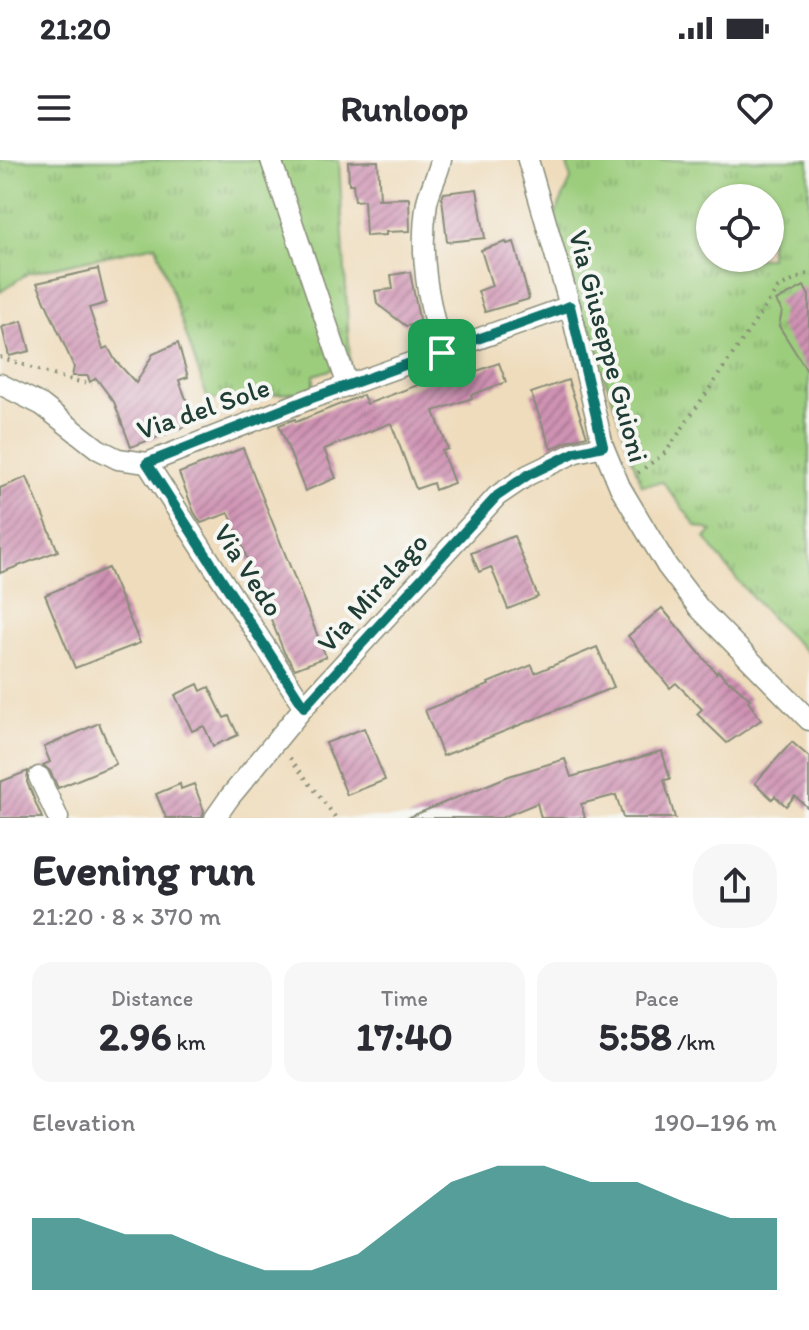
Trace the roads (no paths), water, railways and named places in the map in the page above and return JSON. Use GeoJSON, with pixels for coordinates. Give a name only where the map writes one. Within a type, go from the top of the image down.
{"type":"FeatureCollection","features":[{"type":"Feature","properties":{"kind":"street"},"geometry":{"type":"LineString","coordinates":[[271,160],[348,386]]}},
{"type":"Feature","properties":{"kind":"street"},"geometry":{"type":"LineString","coordinates":[[441,160],[427,200],[423,259],[429,304],[442,353]]}},
{"type":"Feature","properties":{"kind":"street","name":"Via Giuseppe Guioni"},"geometry":{"type":"LineString","coordinates":[[528,160],[570,306],[603,446],[620,487],[667,566],[699,608],[809,720]]}},
{"type":"Feature","properties":{"kind":"street","name":"Via del Sole"},"geometry":{"type":"LineString","coordinates":[[0,384],[42,405],[98,449],[118,459],[147,463],[570,306]]}},
{"type":"Feature","properties":{"kind":"street","name":"Via Miralago"},"geometry":{"type":"LineString","coordinates":[[215,818],[304,707],[497,496],[528,475],[576,452],[603,446]]}},
{"type":"Feature","properties":{"kind":"street","name":"Via Vedo"},"geometry":{"type":"LineString","coordinates":[[147,463],[304,707]]}},
{"type":"Feature","properties":{"kind":"street"},"geometry":{"type":"LineString","coordinates":[[39,777],[58,818]]}}]}
